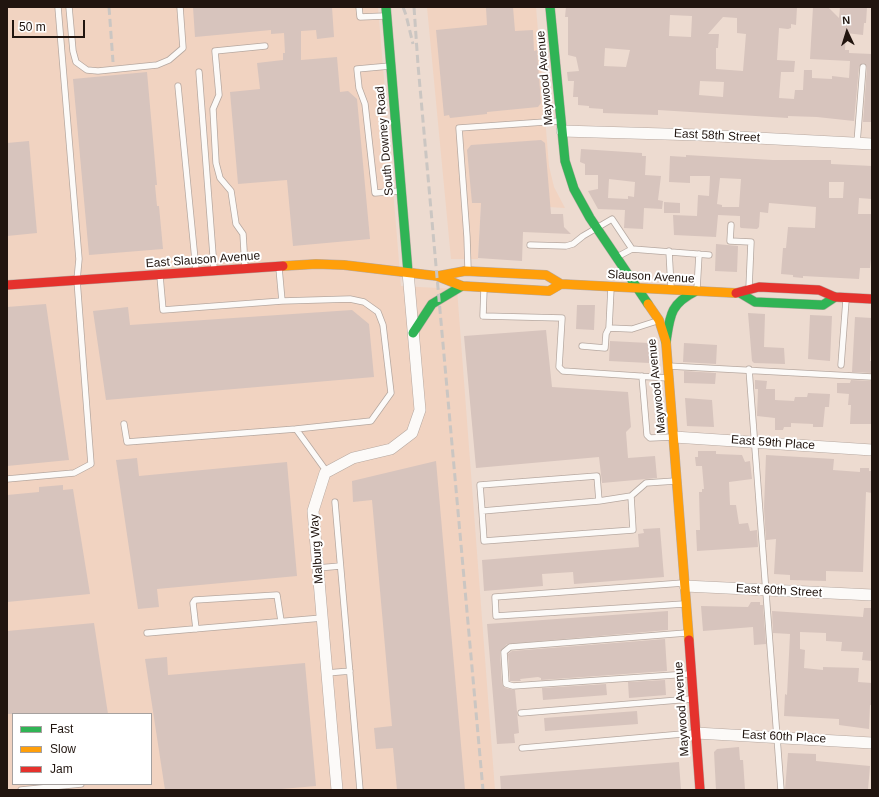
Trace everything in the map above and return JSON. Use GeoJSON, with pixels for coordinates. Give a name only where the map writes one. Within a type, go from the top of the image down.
{"type":"FeatureCollection","features":[{"type":"Feature","properties":{"kind":"main road","name":"Maywood Avenue"},"geometry":{"type":"LineString","coordinates":[[550,7],[565,161],[574,189],[597,228],[659,320],[666,342],[700,790]]}},
{"type":"Feature","properties":{"kind":"main road","name":"South Downey Road"},"geometry":{"type":"LineString","coordinates":[[387,11],[390,66],[401,190],[404,272]]}},
{"type":"Feature","properties":{"kind":"main road","name":"East Slauson Avenue"},"geometry":{"type":"LineString","coordinates":[[7,285],[279,267],[344,265],[404,272]]}},
{"type":"Feature","properties":{"kind":"main road","name":"Slauson Avenue"},"geometry":{"type":"LineString","coordinates":[[437,276],[468,271],[546,275],[561,284],[696,291],[744,292],[759,288],[819,290],[835,297],[872,299]]}},
{"type":"Feature","properties":{"kind":"main road","name":"Slauson Avenue"},"geometry":{"type":"LineString","coordinates":[[404,272],[437,276],[462,286],[549,291],[561,284]]}},
{"type":"Feature","properties":{"kind":"main road"},"geometry":{"type":"LineString","coordinates":[[413,333],[425,310],[432,301],[462,286]]}},
{"type":"Feature","properties":{"kind":"main road"},"geometry":{"type":"LineString","coordinates":[[666,342],[673,307],[682,297],[696,291]]}},
{"type":"Feature","properties":{"kind":"main road","name":"Slauson Avenue"},"geometry":{"type":"LineString","coordinates":[[744,292],[755,302],[823,305],[835,297]]}},
{"type":"Feature","properties":{"kind":"street","name":"East 58th Street"},"geometry":{"type":"LineString","coordinates":[[562,126],[872,144]]}},
{"type":"Feature","properties":{"kind":"street"},"geometry":{"type":"LineString","coordinates":[[327,472],[353,458],[390,449],[412,433],[420,410],[413,333],[404,272]]}},
{"type":"Feature","properties":{"kind":"street","name":"East 59th Place"},"geometry":{"type":"LineString","coordinates":[[674,437],[872,450]]}},
{"type":"Feature","properties":{"kind":"street","name":"Malburg Way"},"geometry":{"type":"LineString","coordinates":[[327,472],[313,511],[337,790]]}},
{"type":"Feature","properties":{"kind":"street","name":"East 60th Street"},"geometry":{"type":"LineString","coordinates":[[685,585],[872,595]]}},
{"type":"Feature","properties":{"kind":"street","name":"East 60th Place"},"geometry":{"type":"LineString","coordinates":[[696,733],[872,743]]}},
{"type":"Feature","properties":{"kind":"lane"},"geometry":{"type":"LineString","coordinates":[[7,479],[74,473],[91,464],[77,280],[79,259],[58,7]]}},
{"type":"Feature","properties":{"kind":"lane"},"geometry":{"type":"LineString","coordinates":[[69,7],[73,51],[76,62],[87,70],[98,71],[157,65],[169,60],[183,48],[180,7]]}},
{"type":"Feature","properties":{"kind":"lane"},"geometry":{"type":"LineString","coordinates":[[359,7],[360,17],[387,11]]}},
{"type":"Feature","properties":{"kind":"lane"},"geometry":{"type":"LineString","coordinates":[[245,269],[243,234],[236,224],[231,191],[220,178],[216,163],[213,109],[219,95],[215,51],[265,46]]}},
{"type":"Feature","properties":{"kind":"lane"},"geometry":{"type":"LineString","coordinates":[[390,66],[357,69],[359,88],[365,104],[375,193],[401,190]]}},
{"type":"Feature","properties":{"kind":"lane"},"geometry":{"type":"LineString","coordinates":[[857,144],[863,67]]}},
{"type":"Feature","properties":{"kind":"lane"},"geometry":{"type":"LineString","coordinates":[[199,72],[214,271]]}},
{"type":"Feature","properties":{"kind":"lane"},"geometry":{"type":"LineString","coordinates":[[178,86],[196,272]]}},
{"type":"Feature","properties":{"kind":"lane"},"geometry":{"type":"LineString","coordinates":[[468,271],[460,128],[562,126]]}},
{"type":"Feature","properties":{"kind":"lane"},"geometry":{"type":"LineString","coordinates":[[530,245],[566,246],[573,244],[583,236],[612,219],[632,249]]}},
{"type":"Feature","properties":{"kind":"lane"},"geometry":{"type":"LineString","coordinates":[[731,225],[730,242],[751,242],[744,292]]}},
{"type":"Feature","properties":{"kind":"lane"},"geometry":{"type":"LineString","coordinates":[[616,257],[632,249],[709,255]]}},
{"type":"Feature","properties":{"kind":"lane"},"geometry":{"type":"LineString","coordinates":[[669,252],[671,290]]}},
{"type":"Feature","properties":{"kind":"lane"},"geometry":{"type":"LineString","coordinates":[[696,291],[699,254]]}},
{"type":"Feature","properties":{"kind":"lane"},"geometry":{"type":"LineString","coordinates":[[279,267],[282,301]]}},
{"type":"Feature","properties":{"kind":"lane"},"geometry":{"type":"LineString","coordinates":[[124,424],[127,442],[296,429],[371,421],[391,393],[383,325],[378,312],[364,302],[350,299],[282,301],[163,310],[160,274]]}},
{"type":"Feature","properties":{"kind":"lane"},"geometry":{"type":"LineString","coordinates":[[485,287],[483,316],[562,318],[560,367],[563,371],[669,378]]}},
{"type":"Feature","properties":{"kind":"lane"},"geometry":{"type":"LineString","coordinates":[[582,346],[605,348],[611,287]]}},
{"type":"Feature","properties":{"kind":"lane"},"geometry":{"type":"LineString","coordinates":[[841,365],[847,297]]}},
{"type":"Feature","properties":{"kind":"lane"},"geometry":{"type":"LineString","coordinates":[[608,328],[632,329],[659,320]]}},
{"type":"Feature","properties":{"kind":"lane"},"geometry":{"type":"LineString","coordinates":[[668,366],[749,369],[872,377]]}},
{"type":"Feature","properties":{"kind":"lane"},"geometry":{"type":"LineString","coordinates":[[749,369],[781,790]]}},
{"type":"Feature","properties":{"kind":"lane"},"geometry":{"type":"LineString","coordinates":[[642,376],[646,435],[650,438],[674,437]]}},
{"type":"Feature","properties":{"kind":"lane"},"geometry":{"type":"LineString","coordinates":[[296,429],[327,472]]}},
{"type":"Feature","properties":{"kind":"lane"},"geometry":{"type":"LineString","coordinates":[[599,501],[597,476],[480,486],[484,541],[633,530],[631,496]]}},
{"type":"Feature","properties":{"kind":"lane"},"geometry":{"type":"LineString","coordinates":[[482,512],[599,501],[631,496],[646,483],[677,481]]}},
{"type":"Feature","properties":{"kind":"lane"},"geometry":{"type":"LineString","coordinates":[[335,502],[360,790]]}},
{"type":"Feature","properties":{"kind":"lane"},"geometry":{"type":"LineString","coordinates":[[318,568],[340,566]]}},
{"type":"Feature","properties":{"kind":"lane"},"geometry":{"type":"LineString","coordinates":[[685,585],[495,597],[496,616],[686,604]]}},
{"type":"Feature","properties":{"kind":"lane"},"geometry":{"type":"LineString","coordinates":[[196,629],[193,603],[195,600],[277,595],[281,621]]}},
{"type":"Feature","properties":{"kind":"lane"},"geometry":{"type":"LineString","coordinates":[[147,633],[322,618]]}},
{"type":"Feature","properties":{"kind":"lane"},"geometry":{"type":"LineString","coordinates":[[688,633],[510,647],[504,652],[506,684],[514,686],[692,674]]}},
{"type":"Feature","properties":{"kind":"lane"},"geometry":{"type":"LineString","coordinates":[[327,673],[350,671]]}},
{"type":"Feature","properties":{"kind":"lane"},"geometry":{"type":"LineString","coordinates":[[521,713],[693,699]]}},
{"type":"Feature","properties":{"kind":"lane"},"geometry":{"type":"LineString","coordinates":[[522,748],[696,733]]}},
{"type":"Feature","properties":{"kind":"lane"},"geometry":{"type":"LineString","coordinates":[[21,790],[71,785]]}},
{"type":"Feature","properties":{"kind":"shaded area"},"geometry":{"type":"Polygon","coordinates":[[[7,7],[378,7],[401,286],[457,289],[495,790],[7,790],[7,7]]]}},
{"type":"Feature","properties":{"kind":"shaded area"},"geometry":{"type":"Polygon","coordinates":[[[427,7],[536,7],[549,166],[554,187],[565,208],[481,203],[478,259],[451,259],[427,7]]]}},
{"type":"Feature","properties":{"kind":"building"},"geometry":{"type":"Polygon","coordinates":[[[193,7],[332,7],[334,37],[317,39],[316,30],[301,31],[301,60],[337,57],[340,92],[348,91],[357,99],[370,239],[293,246],[287,180],[238,184],[230,92],[260,89],[257,63],[283,60],[283,53],[285,53],[284,33],[271,34],[271,30],[195,37],[193,7]]]}},
{"type":"Feature","properties":{"kind":"building"},"geometry":{"type":"Polygon","coordinates":[[[513,7],[515,31],[533,30],[534,51],[537,50],[541,103],[538,107],[487,112],[487,114],[450,118],[449,115],[444,116],[436,30],[487,25],[486,8],[513,7]]]}},
{"type":"Feature","properties":{"kind":"building"},"geometry":{"type":"Polygon","coordinates":[[[566,7],[797,7],[796,25],[791,24],[791,28],[788,29],[779,28],[777,60],[795,61],[794,72],[781,72],[779,98],[794,99],[795,90],[803,90],[804,70],[812,70],[812,78],[832,79],[832,76],[849,78],[850,61],[810,59],[813,7],[828,7],[839,18],[840,7],[867,7],[866,23],[864,23],[863,35],[846,33],[845,50],[849,50],[849,53],[872,54],[872,122],[863,122],[867,67],[863,63],[859,67],[854,121],[817,117],[788,116],[788,118],[658,110],[658,115],[603,113],[603,109],[589,108],[589,106],[578,105],[578,97],[573,97],[574,81],[568,81],[567,72],[579,71],[576,57],[568,55],[568,17],[565,17],[566,7]],[[670,15],[669,36],[691,37],[692,16],[670,15]],[[723,17],[708,34],[719,34],[718,48],[716,48],[716,69],[743,71],[746,34],[737,33],[737,18],[723,17]],[[605,48],[604,66],[626,67],[630,50],[605,48]],[[700,81],[699,95],[723,97],[724,82],[700,81]]]}},
{"type":"Feature","properties":{"kind":"building"},"geometry":{"type":"Polygon","coordinates":[[[147,72],[157,185],[155,185],[157,206],[159,206],[163,249],[89,255],[73,79],[147,72]]]}},
{"type":"Feature","properties":{"kind":"building"},"geometry":{"type":"Polygon","coordinates":[[[541,140],[545,143],[551,214],[563,214],[564,227],[571,234],[523,232],[522,261],[478,258],[481,203],[472,203],[467,150],[471,145],[541,140]]]}},
{"type":"Feature","properties":{"kind":"building"},"geometry":{"type":"Polygon","coordinates":[[[29,141],[37,233],[7,236],[7,143],[29,141]]]}},
{"type":"Feature","properties":{"kind":"building"},"geometry":{"type":"Polygon","coordinates":[[[581,149],[642,153],[642,156],[646,156],[645,175],[661,176],[658,200],[663,201],[662,209],[644,208],[643,229],[624,228],[625,210],[598,209],[588,191],[598,189],[598,175],[585,175],[585,164],[580,162],[581,149]],[[609,179],[608,198],[628,199],[628,196],[634,197],[635,182],[609,179]]]}},
{"type":"Feature","properties":{"kind":"building"},"geometry":{"type":"Polygon","coordinates":[[[686,155],[773,160],[831,160],[831,164],[872,166],[872,199],[859,198],[858,214],[872,214],[872,250],[870,268],[860,268],[859,279],[803,276],[803,278],[781,274],[783,248],[786,248],[788,227],[815,228],[816,207],[769,203],[768,213],[760,212],[759,227],[757,229],[741,228],[740,216],[718,215],[716,237],[674,235],[673,215],[697,216],[698,195],[709,196],[710,176],[690,176],[690,183],[669,182],[670,156],[686,157],[686,155]],[[720,178],[717,204],[722,205],[722,207],[739,207],[741,179],[720,178]],[[829,182],[829,198],[843,198],[844,182],[829,182]]]}},
{"type":"Feature","properties":{"kind":"building"},"geometry":{"type":"Polygon","coordinates":[[[664,202],[680,203],[680,213],[664,213],[664,202]]]}},
{"type":"Feature","properties":{"kind":"building"},"geometry":{"type":"Polygon","coordinates":[[[716,244],[738,246],[737,272],[715,271],[716,244]]]}},
{"type":"Feature","properties":{"kind":"building"},"geometry":{"type":"Polygon","coordinates":[[[46,304],[69,460],[7,466],[7,307],[46,304]]]}},
{"type":"Feature","properties":{"kind":"building"},"geometry":{"type":"Polygon","coordinates":[[[577,305],[595,305],[594,330],[576,329],[577,305]]]}},
{"type":"Feature","properties":{"kind":"building"},"geometry":{"type":"Polygon","coordinates":[[[128,307],[130,325],[352,310],[369,324],[374,377],[106,400],[93,311],[128,307]]]}},
{"type":"Feature","properties":{"kind":"building"},"geometry":{"type":"Polygon","coordinates":[[[748,313],[765,314],[764,347],[784,348],[785,364],[754,363],[752,361],[748,313]]]}},
{"type":"Feature","properties":{"kind":"building"},"geometry":{"type":"Polygon","coordinates":[[[810,315],[832,316],[830,361],[808,359],[810,315]]]}},
{"type":"Feature","properties":{"kind":"building"},"geometry":{"type":"Polygon","coordinates":[[[855,317],[872,318],[870,361],[872,361],[872,373],[852,372],[855,317]]]}},
{"type":"Feature","properties":{"kind":"building"},"geometry":{"type":"Polygon","coordinates":[[[546,330],[552,387],[628,392],[631,427],[626,432],[628,458],[655,456],[657,478],[602,483],[599,457],[476,468],[464,336],[546,330]]]}},
{"type":"Feature","properties":{"kind":"building"},"geometry":{"type":"Polygon","coordinates":[[[610,341],[649,343],[649,363],[609,361],[610,341]]]}},
{"type":"Feature","properties":{"kind":"building"},"geometry":{"type":"Polygon","coordinates":[[[684,343],[717,345],[716,364],[683,362],[684,343]]]}},
{"type":"Feature","properties":{"kind":"building"},"geometry":{"type":"Polygon","coordinates":[[[684,371],[716,373],[715,384],[684,383],[684,371]]]}},
{"type":"Feature","properties":{"kind":"building"},"geometry":{"type":"Polygon","coordinates":[[[755,380],[767,381],[766,389],[775,389],[775,400],[794,401],[795,397],[807,397],[808,393],[830,394],[829,407],[825,407],[823,427],[813,427],[813,424],[791,423],[791,427],[784,427],[783,430],[775,430],[775,418],[757,416],[758,389],[755,389],[755,380]]]}},
{"type":"Feature","properties":{"kind":"building"},"geometry":{"type":"Polygon","coordinates":[[[851,380],[872,381],[872,424],[850,424],[851,405],[848,405],[849,394],[837,393],[837,383],[850,383],[851,380]]]}},
{"type":"Feature","properties":{"kind":"building"},"geometry":{"type":"Polygon","coordinates":[[[685,398],[712,400],[714,427],[687,426],[685,398]]]}},
{"type":"Feature","properties":{"kind":"building"},"geometry":{"type":"Polygon","coordinates":[[[698,451],[716,451],[716,454],[742,455],[745,462],[750,461],[752,479],[729,482],[730,505],[736,505],[739,524],[748,523],[750,531],[757,530],[758,547],[697,551],[696,530],[700,530],[699,492],[702,492],[702,489],[704,489],[702,466],[696,466],[695,457],[698,457],[698,451]]]}},
{"type":"Feature","properties":{"kind":"building"},"geometry":{"type":"Polygon","coordinates":[[[766,455],[834,459],[833,470],[860,472],[860,468],[869,468],[869,471],[872,471],[872,493],[866,492],[863,572],[826,571],[826,581],[790,580],[790,575],[774,574],[776,539],[766,540],[764,508],[766,455]]]}},
{"type":"Feature","properties":{"kind":"building"},"geometry":{"type":"Polygon","coordinates":[[[137,458],[139,476],[287,462],[297,576],[157,589],[159,607],[138,609],[116,460],[137,458]]]}},
{"type":"Feature","properties":{"kind":"building"},"geometry":{"type":"Polygon","coordinates":[[[436,461],[465,790],[397,790],[393,748],[376,749],[374,728],[392,726],[372,500],[353,502],[352,481],[436,461]]]}},
{"type":"Feature","properties":{"kind":"building"},"geometry":{"type":"Polygon","coordinates":[[[63,485],[63,490],[73,489],[90,594],[7,602],[7,495],[39,492],[39,487],[63,485]]]}},
{"type":"Feature","properties":{"kind":"building"},"geometry":{"type":"Polygon","coordinates":[[[660,528],[664,577],[574,584],[573,572],[542,574],[543,586],[484,591],[482,560],[639,547],[638,534],[644,533],[643,529],[660,528]]]}},
{"type":"Feature","properties":{"kind":"building"},"geometry":{"type":"Polygon","coordinates":[[[751,602],[760,602],[760,605],[763,605],[766,644],[754,645],[753,627],[703,631],[701,606],[748,607],[751,602]]]}},
{"type":"Feature","properties":{"kind":"building"},"geometry":{"type":"Polygon","coordinates":[[[864,608],[872,608],[872,661],[862,660],[863,652],[841,651],[842,642],[826,641],[826,633],[800,632],[800,649],[805,650],[804,668],[823,670],[823,667],[859,668],[858,682],[872,683],[872,705],[870,705],[869,729],[839,725],[839,719],[784,716],[785,694],[787,695],[790,634],[773,633],[772,611],[863,617],[864,608]]]}},
{"type":"Feature","properties":{"kind":"building"},"geometry":{"type":"Polygon","coordinates":[[[668,611],[668,630],[507,644],[500,652],[502,684],[505,688],[515,690],[519,733],[514,734],[515,743],[497,744],[487,624],[668,611]]]}},
{"type":"Feature","properties":{"kind":"building"},"geometry":{"type":"Polygon","coordinates":[[[94,623],[108,713],[7,714],[7,631],[94,623]]]}},
{"type":"Feature","properties":{"kind":"building"},"geometry":{"type":"Polygon","coordinates":[[[665,639],[667,671],[541,680],[541,678],[538,677],[520,679],[521,681],[510,681],[508,654],[512,651],[665,639]]]}},
{"type":"Feature","properties":{"kind":"building"},"geometry":{"type":"Polygon","coordinates":[[[167,657],[168,675],[305,663],[316,786],[270,790],[165,790],[145,659],[167,657]]]}},
{"type":"Feature","properties":{"kind":"building"},"geometry":{"type":"Polygon","coordinates":[[[665,680],[666,695],[629,698],[628,682],[665,680]]]}},
{"type":"Feature","properties":{"kind":"building"},"geometry":{"type":"Polygon","coordinates":[[[606,684],[607,695],[543,700],[542,688],[606,684]]]}},
{"type":"Feature","properties":{"kind":"building"},"geometry":{"type":"Polygon","coordinates":[[[637,711],[638,724],[545,731],[544,718],[637,711]]]}},
{"type":"Feature","properties":{"kind":"building"},"geometry":{"type":"Polygon","coordinates":[[[739,747],[740,760],[743,760],[745,790],[716,790],[714,752],[717,749],[739,747]]]}},
{"type":"Feature","properties":{"kind":"building"},"geometry":{"type":"Polygon","coordinates":[[[788,753],[816,754],[816,761],[870,766],[868,790],[785,790],[788,753]]]}},
{"type":"Feature","properties":{"kind":"building"},"geometry":{"type":"Polygon","coordinates":[[[679,762],[681,790],[501,790],[500,776],[679,762]]]}},
{"type":"Feature","properties":{"kind":"railway"},"geometry":{"type":"LineString","coordinates":[[109,7],[113,62]]}},
{"type":"Feature","properties":{"kind":"railway"},"geometry":{"type":"LineString","coordinates":[[403,7],[413,44]]}},
{"type":"Feature","properties":{"kind":"railway"},"geometry":{"type":"LineString","coordinates":[[414,7],[483,790]]}},
{"type":"Feature","properties":{"kind":"traffic: fast"},"geometry":{"type":"LineString","coordinates":[[386,7],[408,272]]}},
{"type":"Feature","properties":{"kind":"traffic: fast"},"geometry":{"type":"LineString","coordinates":[[550,7],[565,161],[574,189],[590,218],[648,304]]}},
{"type":"Feature","properties":{"kind":"traffic: fast"},"geometry":{"type":"LineString","coordinates":[[413,333],[432,304],[462,286]]}},
{"type":"Feature","properties":{"kind":"traffic: fast"},"geometry":{"type":"LineString","coordinates":[[666,342],[670,317],[673,311],[681,301],[696,291]]}},
{"type":"Feature","properties":{"kind":"traffic: fast"},"geometry":{"type":"LineString","coordinates":[[740,293],[755,302],[823,305],[835,297]]}},
{"type":"Feature","properties":{"kind":"traffic: slow"},"geometry":{"type":"LineString","coordinates":[[283,266],[316,264],[344,265],[437,276],[462,286],[549,291],[561,284]]}},
{"type":"Feature","properties":{"kind":"traffic: slow"},"geometry":{"type":"LineString","coordinates":[[438,276],[465,271],[546,275],[561,284],[736,293]]}},
{"type":"Feature","properties":{"kind":"traffic: slow"},"geometry":{"type":"LineString","coordinates":[[648,304],[659,320],[666,342],[689,640]]}},
{"type":"Feature","properties":{"kind":"traffic: jam"},"geometry":{"type":"LineString","coordinates":[[7,285],[283,266]]}},
{"type":"Feature","properties":{"kind":"traffic: jam"},"geometry":{"type":"LineString","coordinates":[[736,293],[759,287],[819,290],[835,297],[872,299]]}},
{"type":"Feature","properties":{"kind":"traffic: jam"},"geometry":{"type":"LineString","coordinates":[[689,640],[700,790]]}}]}
